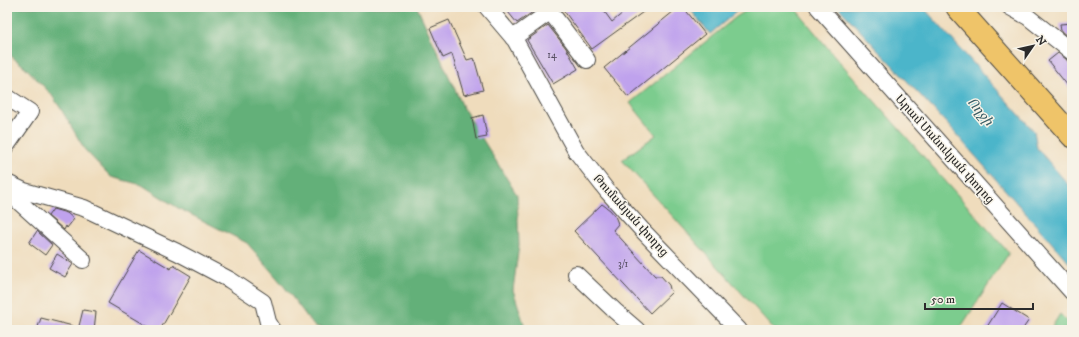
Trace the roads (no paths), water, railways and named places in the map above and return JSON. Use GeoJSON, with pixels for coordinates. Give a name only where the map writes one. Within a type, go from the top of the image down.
{"type":"FeatureCollection","features":[{"type":"Feature","properties":{"kind":"highway"},"geometry":{"type":"LineString","coordinates":[[957,7],[1072,136]]}},
{"type":"Feature","properties":{"kind":"street","name":"Թումանյան փողոց"},"geometry":{"type":"LineString","coordinates":[[487,7],[513,38],[576,151],[608,192],[643,231],[739,330]]}},
{"type":"Feature","properties":{"kind":"street","name":"Արամ Մանուկյան փողոց"},"geometry":{"type":"LineString","coordinates":[[818,7],[1072,292]]}},
{"type":"Feature","properties":{"kind":"street"},"geometry":{"type":"LineString","coordinates":[[1010,7],[1028,18],[1072,52]]}},
{"type":"Feature","properties":{"kind":"street"},"geometry":{"type":"LineString","coordinates":[[513,38],[552,10],[587,60]]}},
{"type":"Feature","properties":{"kind":"street"},"geometry":{"type":"LineString","coordinates":[[7,96],[30,112],[7,145]]}},
{"type":"Feature","properties":{"kind":"street"},"geometry":{"type":"LineString","coordinates":[[7,183],[24,191],[84,208],[177,252],[230,280],[263,302],[268,322],[273,330]]}},
{"type":"Feature","properties":{"kind":"street"},"geometry":{"type":"LineString","coordinates":[[7,191],[83,260]]}},
{"type":"Feature","properties":{"kind":"street"},"geometry":{"type":"LineString","coordinates":[[576,274],[637,330]]}},
{"type":"Feature","properties":{"kind":"water"},"geometry":{"type":"Polygon","coordinates":[[[742,7],[710,34],[689,8],[742,7]]]}},
{"type":"Feature","properties":{"kind":"water","name":"Ողջի"},"geometry":{"type":"Polygon","coordinates":[[[838,7],[923,7],[1034,131],[1037,148],[1072,189],[1072,266],[948,125],[838,7]]]}}]}
